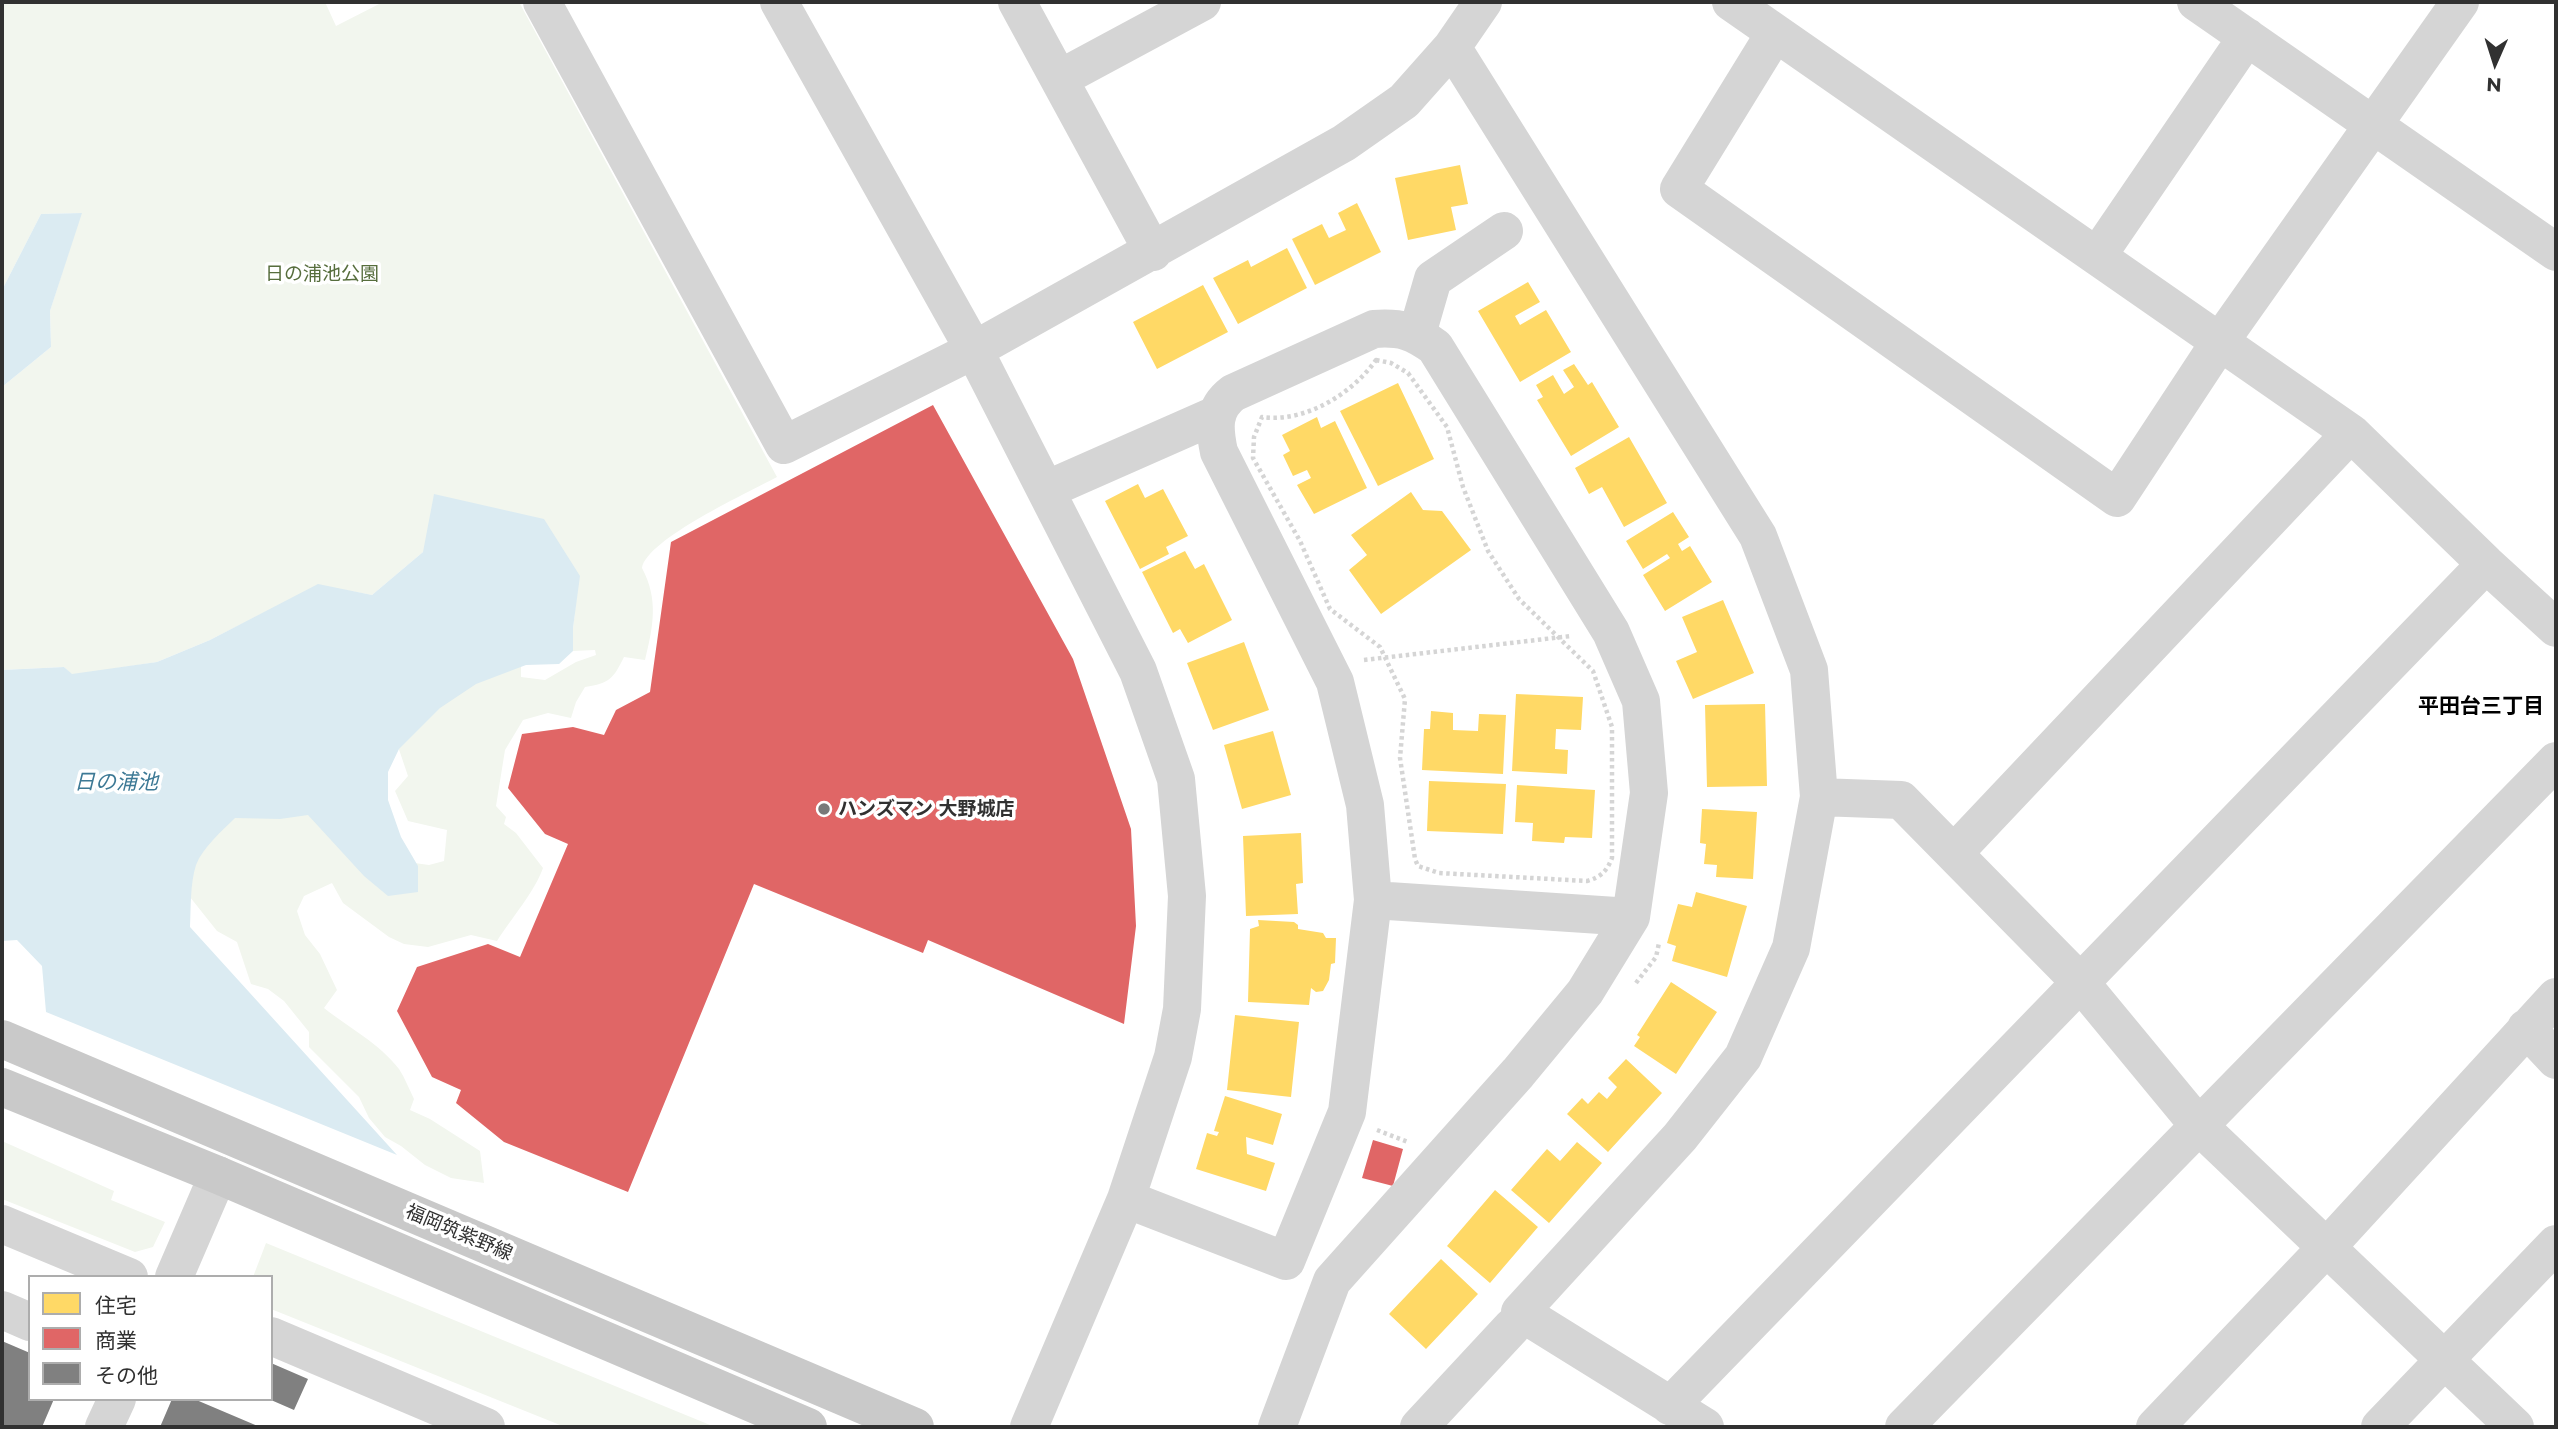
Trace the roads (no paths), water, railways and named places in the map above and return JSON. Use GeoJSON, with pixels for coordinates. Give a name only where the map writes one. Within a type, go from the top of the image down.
{"type":"FeatureCollection","features":[{"type":"Feature","properties":{"kind":"main road","name":"福岡筑紫野線"},"geometry":{"type":"LineString","coordinates":[[2,1039],[915,1427]]}},
{"type":"Feature","properties":{"kind":"main road"},"geometry":{"type":"LineString","coordinates":[[2,1087],[218,1175],[808,1427]]}},
{"type":"Feature","properties":{"kind":"street"},"geometry":{"type":"LineString","coordinates":[[542,2],[784,445],[974,350],[1345,144],[1404,101],[1452,47],[1483,2]]}},
{"type":"Feature","properties":{"kind":"street"},"geometry":{"type":"LineString","coordinates":[[779,2],[974,350],[1046,490],[1138,671],[1176,779],[1187,896],[1182,1009],[1169,1074],[1126,1199],[1029,1427]]}},
{"type":"Feature","properties":{"kind":"street"},"geometry":{"type":"LineString","coordinates":[[1017,2],[1153,252]]}},
{"type":"Feature","properties":{"kind":"street"},"geometry":{"type":"LineString","coordinates":[[1059,79],[1202,2]]}},
{"type":"Feature","properties":{"kind":"street"},"geometry":{"type":"LineString","coordinates":[[1731,2],[2351,433],[2556,628]]}},
{"type":"Feature","properties":{"kind":"street"},"geometry":{"type":"LineString","coordinates":[[2196,2],[2556,252]]}},
{"type":"Feature","properties":{"kind":"street"},"geometry":{"type":"LineString","coordinates":[[1775,33],[1679,189],[2117,498],[2219,343],[2460,2]]}},
{"type":"Feature","properties":{"kind":"street"},"geometry":{"type":"LineString","coordinates":[[2098,256],[2247,37]]}},
{"type":"Feature","properties":{"kind":"street"},"geometry":{"type":"LineString","coordinates":[[1452,47],[1758,536],[1809,670],[1819,796],[1791,948],[1743,1057],[1681,1137],[1520,1312],[1705,1427]]}},
{"type":"Feature","properties":{"kind":"street"},"geometry":{"type":"LineString","coordinates":[[1417,334],[1433,279],[1504,231]]}},
{"type":"Feature","properties":{"kind":"street"},"geometry":{"type":"LineString","coordinates":[[1277,1427],[1332,1281],[1518,1073],[1646,924],[1649,793],[1641,701],[1608,627],[1435,347],[1417,334],[1396,328],[1374,329],[1233,393],[1222,402],[1216,415],[1215,433],[1219,452],[1335,682],[1365,805],[1373,900],[1347,1112],[1286,1261]]}},
{"type":"Feature","properties":{"kind":"street"},"geometry":{"type":"LineString","coordinates":[[1046,490],[1216,415]]}},
{"type":"Feature","properties":{"kind":"street"},"geometry":{"type":"LineString","coordinates":[[1954,853],[2351,433]]}},
{"type":"Feature","properties":{"kind":"street"},"geometry":{"type":"LineString","coordinates":[[1670,1406],[2486,564]]}},
{"type":"Feature","properties":{"kind":"street"},"geometry":{"type":"LineString","coordinates":[[1904,1427],[2556,761]]}},
{"type":"Feature","properties":{"kind":"street"},"geometry":{"type":"LineString","coordinates":[[1819,796],[1901,800],[2080,982],[2199,1126],[2515,1427]]}},
{"type":"Feature","properties":{"kind":"street"},"geometry":{"type":"LineString","coordinates":[[1373,900],[1646,924]]}},
{"type":"Feature","properties":{"kind":"street"},"geometry":{"type":"LineString","coordinates":[[2155,1427],[2326,1248],[2556,997]]}},
{"type":"Feature","properties":{"kind":"street"},"geometry":{"type":"LineString","coordinates":[[2526,1028],[2556,1060]]}},
{"type":"Feature","properties":{"kind":"street"},"geometry":{"type":"LineString","coordinates":[[175,1275],[218,1175]]}},
{"type":"Feature","properties":{"kind":"street"},"geometry":{"type":"LineString","coordinates":[[1126,1199],[1332,1281]]}},
{"type":"Feature","properties":{"kind":"street"},"geometry":{"type":"LineString","coordinates":[[2,1224],[124,1275]]}},
{"type":"Feature","properties":{"kind":"street"},"geometry":{"type":"LineString","coordinates":[[2379,1427],[2556,1244]]}},
{"type":"Feature","properties":{"kind":"street"},"geometry":{"type":"LineString","coordinates":[[2,1310],[28,1321]]}},
{"type":"Feature","properties":{"kind":"street"},"geometry":{"type":"LineString","coordinates":[[1419,1427],[1512,1327]]}},
{"type":"Feature","properties":{"kind":"street"},"geometry":{"type":"LineString","coordinates":[[273,1337],[486,1427]]}},
{"type":"Feature","properties":{"kind":"street"},"geometry":{"type":"LineString","coordinates":[[104,1427],[116,1401]]}},
{"type":"Feature","properties":{"kind":"water"},"geometry":{"type":"Polygon","coordinates":[[[82,213],[50,311],[51,347],[2,387],[2,290],[41,214],[82,213]]]}},
{"type":"Feature","properties":{"kind":"water","name":"日の浦池"},"geometry":{"type":"Polygon","coordinates":[[[434,494],[544,519],[580,576],[573,628],[573,651],[559,664],[526,665],[476,684],[440,708],[399,749],[388,772],[388,800],[401,837],[418,866],[418,892],[388,896],[364,876],[308,815],[280,819],[235,818],[199,858],[191,896],[190,927],[397,1155],[46,1012],[42,966],[17,940],[2,941],[2,670],[64,667],[72,674],[157,662],[210,640],[318,584],[372,595],[423,552],[434,494]]]}},
{"type":"Feature","properties":{"kind":"place","name":"ハンズマン 大野城店"},"geometry":{"type":"Point","coordinates":[824,809]}},
{"type":"Feature","properties":{"kind":"district","name":"平田台三丁目"},"geometry":{"type":"Point","coordinates":[2481,707]}},
{"type":"Feature","properties":{"kind":"park label","name":"日の浦池公園"},"geometry":{"type":"Point","coordinates":[322,274]}}]}
